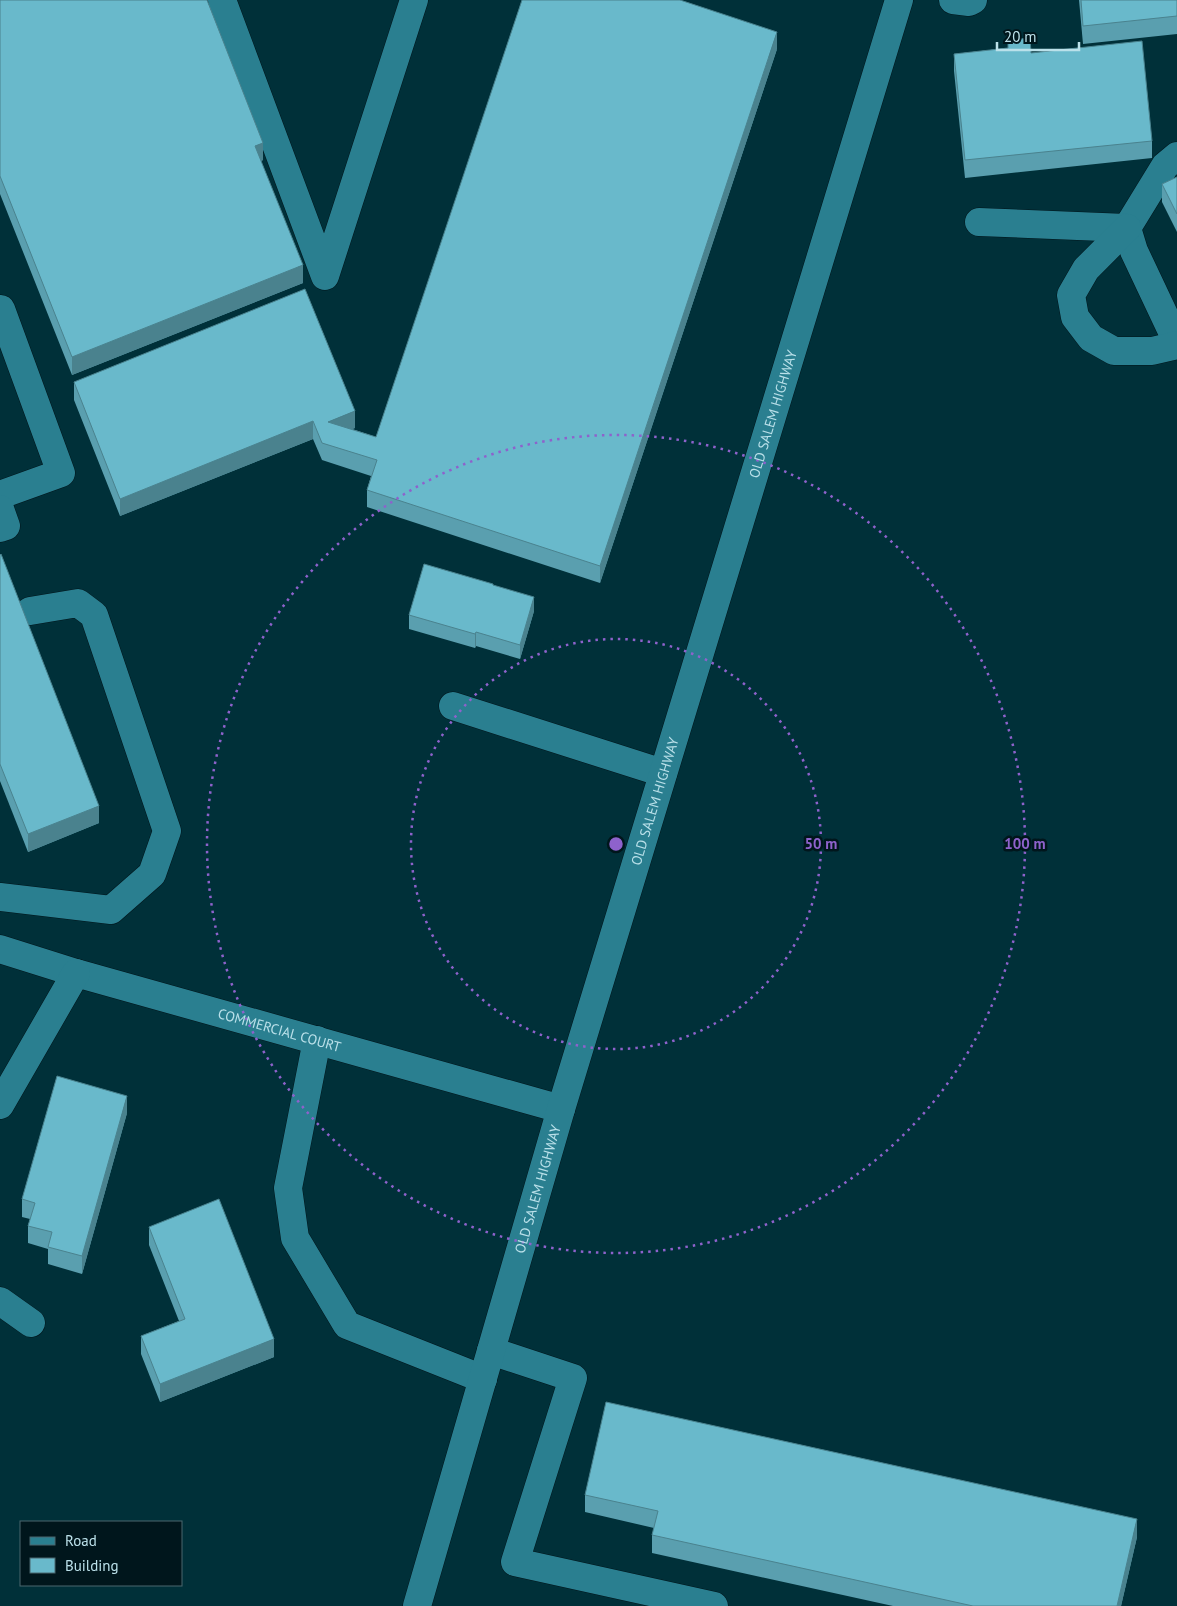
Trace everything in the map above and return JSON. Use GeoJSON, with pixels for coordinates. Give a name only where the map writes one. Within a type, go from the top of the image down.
{"type":"FeatureCollection","features":[{"type":"Feature","properties":{"kind":"street"},"geometry":{"type":"LineString","coordinates":[[222,0],[325,276],[414,0]]}},
{"type":"Feature","properties":{"kind":"street","name":"OLD SALEM HIGHWAY"},"geometry":{"type":"LineString","coordinates":[[417,1606],[561,1109],[899,0]]}},
{"type":"Feature","properties":{"kind":"street"},"geometry":{"type":"LineString","coordinates":[[953,0],[968,2],[973,0]]}},
{"type":"Feature","properties":{"kind":"street"},"geometry":{"type":"LineString","coordinates":[[1127,228],[1134,251],[1177,343],[1152,351],[1114,351],[1091,338],[1075,317],[1071,295],[1086,269],[1127,228],[1165,166],[1177,156]]}},
{"type":"Feature","properties":{"kind":"street"},"geometry":{"type":"LineString","coordinates":[[979,222],[1127,228]]}},
{"type":"Feature","properties":{"kind":"street"},"geometry":{"type":"LineString","coordinates":[[0,309],[61,473],[0,495]]}},
{"type":"Feature","properties":{"kind":"street"},"geometry":{"type":"LineString","coordinates":[[0,509],[6,526],[0,528]]}},
{"type":"Feature","properties":{"kind":"street"},"geometry":{"type":"LineString","coordinates":[[0,897],[111,910],[152,874],[167,831],[94,615],[78,603],[30,611]]}},
{"type":"Feature","properties":{"kind":"street"},"geometry":{"type":"LineString","coordinates":[[453,706],[663,773]]}},
{"type":"Feature","properties":{"kind":"street","name":"COMMERCIAL COURT"},"geometry":{"type":"LineString","coordinates":[[1,951],[561,1109]]}},
{"type":"Feature","properties":{"kind":"street"},"geometry":{"type":"LineString","coordinates":[[0,1105],[76,972]]}},
{"type":"Feature","properties":{"kind":"street"},"geometry":{"type":"LineString","coordinates":[[317,1040],[288,1188],[295,1238],[347,1326],[483,1379]]}},
{"type":"Feature","properties":{"kind":"street"},"geometry":{"type":"LineString","coordinates":[[0,1301],[31,1323]]}},
{"type":"Feature","properties":{"kind":"street"},"geometry":{"type":"LineString","coordinates":[[491,1351],[572,1378],[516,1562],[714,1606]]}},
{"type":"Feature","properties":{"kind":"building"},"geometry":{"type":"Polygon","coordinates":[[[0,0],[207,0],[263,143],[255,146],[303,265],[72,357],[0,176],[0,0]]]}},
{"type":"Feature","properties":{"kind":"building"},"geometry":{"type":"Polygon","coordinates":[[[522,0],[680,0],[777,32],[600,566],[367,490],[377,460],[322,443],[313,421],[120,499],[74,382],[305,289],[355,411],[328,422],[376,437],[522,0]]]}},
{"type":"Feature","properties":{"kind":"building"},"geometry":{"type":"Polygon","coordinates":[[[1081,0],[1177,0],[1177,16],[1083,26],[1081,0]]]}},
{"type":"Feature","properties":{"kind":"building"},"geometry":{"type":"Polygon","coordinates":[[[1030,38],[1031,53],[1142,41],[1152,141],[965,160],[954,54],[1008,48],[1008,40],[1030,38]]]}},
{"type":"Feature","properties":{"kind":"building"},"geometry":{"type":"Polygon","coordinates":[[[1177,177],[1177,214],[1162,184],[1177,177]]]}},
{"type":"Feature","properties":{"kind":"building"},"geometry":{"type":"Polygon","coordinates":[[[1,554],[99,806],[28,834],[0,764],[1,554]]]}},
{"type":"Feature","properties":{"kind":"building"},"geometry":{"type":"Polygon","coordinates":[[[424,564],[534,597],[520,645],[409,615],[424,564]]]}},
{"type":"Feature","properties":{"kind":"building"},"geometry":{"type":"Polygon","coordinates":[[[57,1076],[127,1096],[82,1256],[48,1247],[52,1232],[28,1226],[35,1203],[22,1199],[57,1076]]]}},
{"type":"Feature","properties":{"kind":"building"},"geometry":{"type":"Polygon","coordinates":[[[219,1199],[274,1339],[160,1384],[141,1336],[185,1319],[149,1227],[219,1199]]]}},
{"type":"Feature","properties":{"kind":"building"},"geometry":{"type":"Polygon","coordinates":[[[606,1402],[1137,1519],[1117,1606],[973,1606],[652,1535],[658,1511],[585,1495],[606,1402]]]}}]}
